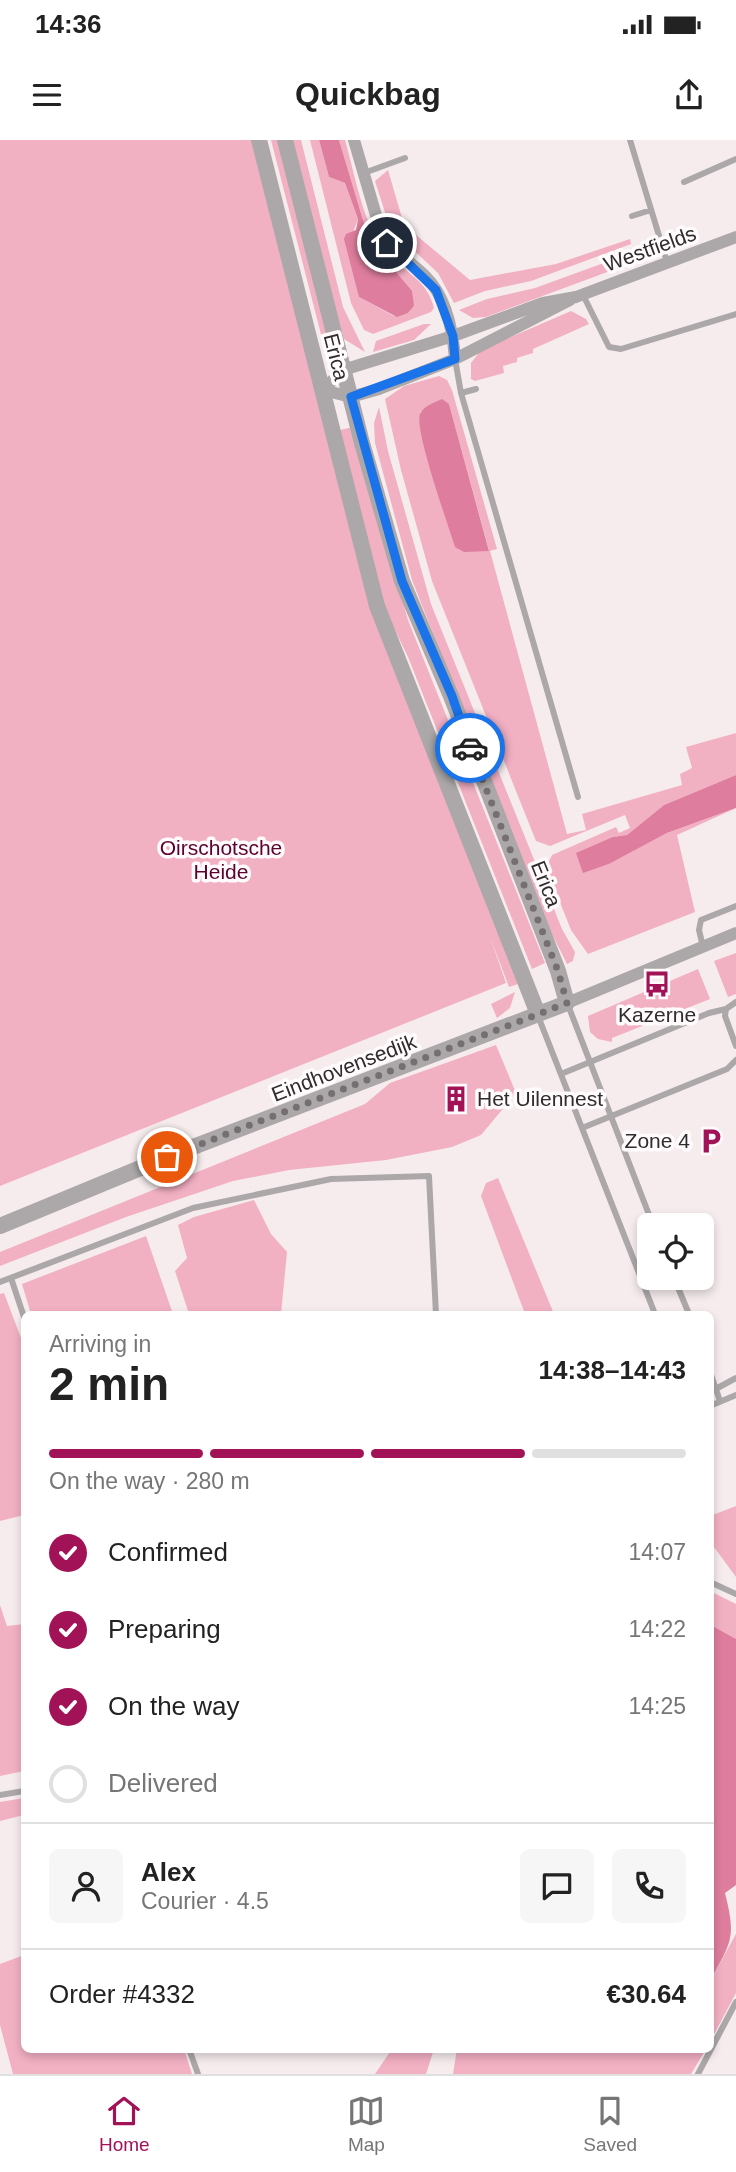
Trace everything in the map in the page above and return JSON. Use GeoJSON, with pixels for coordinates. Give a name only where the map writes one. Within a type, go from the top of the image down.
{"type":"FeatureCollection","features":[{"type":"Feature","properties":{"kind":"street","name":"Erica"},"geometry":{"type":"LineString","coordinates":[[259,140],[377,606],[538,1014]]}},
{"type":"Feature","properties":{"kind":"street","name":"Erica"},"geometry":{"type":"LineString","coordinates":[[285,140],[343,370],[402,581],[452,696],[558,971],[567,1003]]}},
{"type":"Feature","properties":{"kind":"street"},"geometry":{"type":"LineString","coordinates":[[354,140],[380,229],[387,243],[436,290],[453,336],[455,359]]}},
{"type":"Feature","properties":{"kind":"street","name":"Westfields"},"geometry":{"type":"LineString","coordinates":[[323,390],[343,370],[453,336],[543,303],[580,295],[736,237]]}},
{"type":"Feature","properties":{"kind":"street","name":"Westfields"},"geometry":{"type":"LineString","coordinates":[[351,397],[455,359],[549,314],[580,295]]}},
{"type":"Feature","properties":{"kind":"street"},"geometry":{"type":"LineString","coordinates":[[323,390],[351,397]]}},
{"type":"Feature","properties":{"kind":"street","name":"Eindhovensedijk"},"geometry":{"type":"LineString","coordinates":[[0,1226],[167,1157],[567,1003],[736,933]]}},
{"type":"Feature","properties":{"kind":"lane"},"geometry":{"type":"LineString","coordinates":[[630,140],[667,264]]}},
{"type":"Feature","properties":{"kind":"lane"},"geometry":{"type":"LineString","coordinates":[[363,173],[405,158]]}},
{"type":"Feature","properties":{"kind":"lane"},"geometry":{"type":"LineString","coordinates":[[684,182],[736,159]]}},
{"type":"Feature","properties":{"kind":"lane"},"geometry":{"type":"LineString","coordinates":[[632,216],[651,210]]}},
{"type":"Feature","properties":{"kind":"lane"},"geometry":{"type":"LineString","coordinates":[[580,295],[601,338],[609,347],[621,349],[736,314]]}},
{"type":"Feature","properties":{"kind":"lane"},"geometry":{"type":"LineString","coordinates":[[455,359],[461,393],[578,797]]}},
{"type":"Feature","properties":{"kind":"lane"},"geometry":{"type":"LineString","coordinates":[[461,393],[476,389]]}},
{"type":"Feature","properties":{"kind":"lane"},"geometry":{"type":"LineString","coordinates":[[703,947],[699,930],[701,920],[736,906]]}},
{"type":"Feature","properties":{"kind":"lane"},"geometry":{"type":"LineString","coordinates":[[561,1074],[709,1013],[726,1010],[736,1002]]}},
{"type":"Feature","properties":{"kind":"lane"},"geometry":{"type":"LineString","coordinates":[[567,1003],[649,1213]]}},
{"type":"Feature","properties":{"kind":"lane"},"geometry":{"type":"LineString","coordinates":[[726,1010],[725,1016],[736,1046]]}},
{"type":"Feature","properties":{"kind":"lane"},"geometry":{"type":"LineString","coordinates":[[538,1014],[653,1311]]}},
{"type":"Feature","properties":{"kind":"lane"},"geometry":{"type":"LineString","coordinates":[[582,1128],[727,1069],[736,1060]]}},
{"type":"Feature","properties":{"kind":"lane"},"geometry":{"type":"LineString","coordinates":[[0,1282],[193,1208],[331,1180],[429,1175],[436,1311]]}},
{"type":"Feature","properties":{"kind":"lane"},"geometry":{"type":"LineString","coordinates":[[11,1278],[22,1311]]}},
{"type":"Feature","properties":{"kind":"lane"},"geometry":{"type":"LineString","coordinates":[[679,1290],[688,1311]]}},
{"type":"Feature","properties":{"kind":"lane"},"geometry":{"type":"LineString","coordinates":[[714,1390],[736,1378]]}},
{"type":"Feature","properties":{"kind":"lane"},"geometry":{"type":"LineString","coordinates":[[714,1392],[720,1401]]}},
{"type":"Feature","properties":{"kind":"lane"},"geometry":{"type":"LineString","coordinates":[[714,1404],[736,1395]]}},
{"type":"Feature","properties":{"kind":"lane"},"geometry":{"type":"LineString","coordinates":[[714,1400],[720,1401]]}},
{"type":"Feature","properties":{"kind":"lane"},"geometry":{"type":"LineString","coordinates":[[714,1584],[736,1594]]}},
{"type":"Feature","properties":{"kind":"lane"},"geometry":{"type":"LineString","coordinates":[[0,1795],[21,1792]]}},
{"type":"Feature","properties":{"kind":"lane"},"geometry":{"type":"LineString","coordinates":[[714,2044],[736,2002]]}},
{"type":"Feature","properties":{"kind":"lane"},"geometry":{"type":"LineString","coordinates":[[190,2053],[198,2074]]}},
{"type":"Feature","properties":{"kind":"lane"},"geometry":{"type":"LineString","coordinates":[[698,2074],[709,2053]]}},
{"type":"Feature","properties":{"kind":"green space","name":"Oirschotsche Heide"},"geometry":{"type":"Polygon","coordinates":[[[0,140],[256,140],[352,533],[518,984],[509,987],[490,937],[506,983],[0,1186],[0,140]]]}},
{"type":"Feature","properties":{"kind":"green space"},"geometry":{"type":"Polygon","coordinates":[[[271,140],[280,140],[330,339],[323,342],[271,140]]]}},
{"type":"Feature","properties":{"kind":"green space"},"geometry":{"type":"Polygon","coordinates":[[[289,140],[301,140],[343,307],[365,352],[344,339],[289,140]]]}},
{"type":"Feature","properties":{"kind":"green space"},"geometry":{"type":"Polygon","coordinates":[[[310,140],[319,140],[329,177],[345,183],[358,219],[353,232],[359,297],[394,316],[408,313],[414,306],[369,240],[339,140],[345,140],[363,207],[373,232],[393,260],[425,288],[434,308],[431,312],[373,334],[364,330],[351,303],[310,140]]]}},
{"type":"Feature","properties":{"kind":"green space"},"geometry":{"type":"Polygon","coordinates":[[[388,170],[404,225],[470,280],[556,264],[630,239],[631,244],[531,281],[485,291],[454,303],[438,273],[390,228],[375,181],[388,170]]]}},
{"type":"Feature","properties":{"kind":"green space"},"geometry":{"type":"Polygon","coordinates":[[[634,252],[629,264],[486,317],[473,318],[459,310],[487,299],[535,288],[634,252]]]}},
{"type":"Feature","properties":{"kind":"green space"},"geometry":{"type":"Polygon","coordinates":[[[571,311],[586,319],[589,324],[533,349],[533,353],[517,358],[517,362],[503,366],[504,373],[475,381],[471,379],[471,363],[481,350],[571,311]]]}},
{"type":"Feature","properties":{"kind":"green space"},"geometry":{"type":"Polygon","coordinates":[[[431,324],[414,340],[373,352],[376,341],[431,324]]]}},
{"type":"Feature","properties":{"kind":"green space"},"geometry":{"type":"Polygon","coordinates":[[[439,376],[447,380],[452,390],[497,549],[490,551],[567,834],[586,830],[582,814],[682,785],[680,774],[692,768],[686,747],[736,733],[736,775],[664,805],[627,835],[613,837],[611,863],[667,833],[736,808],[677,835],[695,912],[588,954],[571,930],[546,867],[552,855],[616,827],[619,833],[630,828],[625,815],[550,846],[536,841],[432,581],[401,470],[385,399],[404,386],[439,376]],[[449,404],[427,407],[420,412],[429,464],[455,546],[489,551],[449,404]]]}},
{"type":"Feature","properties":{"kind":"green space"},"geometry":{"type":"Polygon","coordinates":[[[379,407],[388,451],[431,604],[562,929],[575,952],[573,961],[567,964],[551,932],[412,580],[375,443],[374,423],[379,407]]]}},
{"type":"Feature","properties":{"kind":"green space"},"geometry":{"type":"Polygon","coordinates":[[[353,427],[408,620],[545,963],[532,969],[408,657],[379,597],[340,430],[353,427]]]}},
{"type":"Feature","properties":{"kind":"green space"},"geometry":{"type":"Polygon","coordinates":[[[736,953],[736,994],[728,997],[714,961],[736,953]]]}},
{"type":"Feature","properties":{"kind":"green space"},"geometry":{"type":"Polygon","coordinates":[[[698,969],[710,999],[612,1038],[612,1042],[598,1039],[590,1032],[588,1016],[698,969]]]}},
{"type":"Feature","properties":{"kind":"green space"},"geometry":{"type":"Polygon","coordinates":[[[515,992],[510,1008],[497,1018],[491,1004],[515,992]]]}},
{"type":"Feature","properties":{"kind":"green space"},"geometry":{"type":"Polygon","coordinates":[[[496,1045],[516,1093],[481,1135],[452,1147],[386,1160],[289,1170],[233,1181],[126,1217],[0,1266],[0,1252],[365,1104],[390,1083],[496,1045]]]}},
{"type":"Feature","properties":{"kind":"green space"},"geometry":{"type":"Polygon","coordinates":[[[498,1178],[553,1311],[524,1311],[481,1196],[486,1183],[498,1178]]]}},
{"type":"Feature","properties":{"kind":"green space"},"geometry":{"type":"Polygon","coordinates":[[[254,1200],[271,1234],[287,1252],[281,1311],[188,1311],[175,1271],[187,1258],[178,1225],[194,1217],[254,1200]]]}},
{"type":"Feature","properties":{"kind":"green space"},"geometry":{"type":"Polygon","coordinates":[[[146,1236],[172,1311],[30,1311],[22,1284],[146,1236]]]}},
{"type":"Feature","properties":{"kind":"green space"},"geometry":{"type":"Polygon","coordinates":[[[4,1293],[21,1338],[21,1516],[0,1521],[0,1294],[4,1293]]]}},
{"type":"Feature","properties":{"kind":"green space"},"geometry":{"type":"Polygon","coordinates":[[[736,1506],[736,1577],[714,1547],[714,1514],[736,1506]]]}},
{"type":"Feature","properties":{"kind":"green space"},"geometry":{"type":"Polygon","coordinates":[[[714,1593],[736,1604],[736,1639],[714,1627],[714,1593]]]}},
{"type":"Feature","properties":{"kind":"green space"},"geometry":{"type":"Polygon","coordinates":[[[0,1605],[7,1626],[21,1624],[21,1772],[0,1776],[0,1605]]]}},
{"type":"Feature","properties":{"kind":"green space"},"geometry":{"type":"Polygon","coordinates":[[[21,1798],[21,1816],[0,1821],[0,1802],[21,1798]]]}},
{"type":"Feature","properties":{"kind":"green space"},"geometry":{"type":"Polygon","coordinates":[[[736,1934],[736,1993],[714,2034],[714,1974],[736,1934]]]}},
{"type":"Feature","properties":{"kind":"green space"},"geometry":{"type":"Polygon","coordinates":[[[21,1956],[21,2053],[185,2053],[192,2074],[13,2074],[0,2025],[0,1964],[21,1956]]]}},
{"type":"Feature","properties":{"kind":"green space"},"geometry":{"type":"Polygon","coordinates":[[[389,2053],[433,2053],[426,2074],[375,2074],[389,2053]]]}},
{"type":"Feature","properties":{"kind":"green space"},"geometry":{"type":"Polygon","coordinates":[[[456,2053],[704,2053],[691,2074],[453,2074],[456,2053]]]}},
{"type":"Feature","properties":{"kind":"shaded area"},"geometry":{"type":"Polygon","coordinates":[[[319,140],[339,140],[369,240],[412,291],[414,306],[408,313],[397,317],[359,297],[344,239],[346,234],[356,230],[358,219],[345,183],[329,177],[319,140]]]}},
{"type":"Feature","properties":{"kind":"shaded area"},"geometry":{"type":"Polygon","coordinates":[[[442,399],[449,404],[489,551],[464,552],[455,547],[433,478],[422,438],[420,414],[426,407],[442,399]]]}},
{"type":"Feature","properties":{"kind":"shaded area"},"geometry":{"type":"Polygon","coordinates":[[[736,775],[736,808],[667,833],[611,863],[583,873],[576,853],[613,837],[627,835],[664,805],[736,775]]]}},
{"type":"Feature","properties":{"kind":"shaded area"},"geometry":{"type":"Polygon","coordinates":[[[714,1627],[736,1639],[736,1885],[725,1893],[731,1930],[724,1956],[714,1974],[714,1627]]]}},
{"type":"Feature","properties":{"kind":"way so far"},"geometry":{"type":"LineString","coordinates":[[167,1157],[567,1003],[558,971],[470,748]]}},
{"type":"Feature","properties":{"kind":"place","name":"Kazerne"},"geometry":{"type":"Point","coordinates":[657,984]}},
{"type":"Feature","properties":{"kind":"place","name":"Het Uilennest"},"geometry":{"type":"Point","coordinates":[456,1099]}},
{"type":"Feature","properties":{"kind":"place","name":"Zone 4"},"geometry":{"type":"Point","coordinates":[711,1141]}},
{"type":"Feature","properties":{"kind":"route"},"geometry":{"type":"LineString","coordinates":[[387,243],[426,277],[436,290],[453,336],[455,359],[351,397],[402,581],[452,696],[470,748]]}}]}
